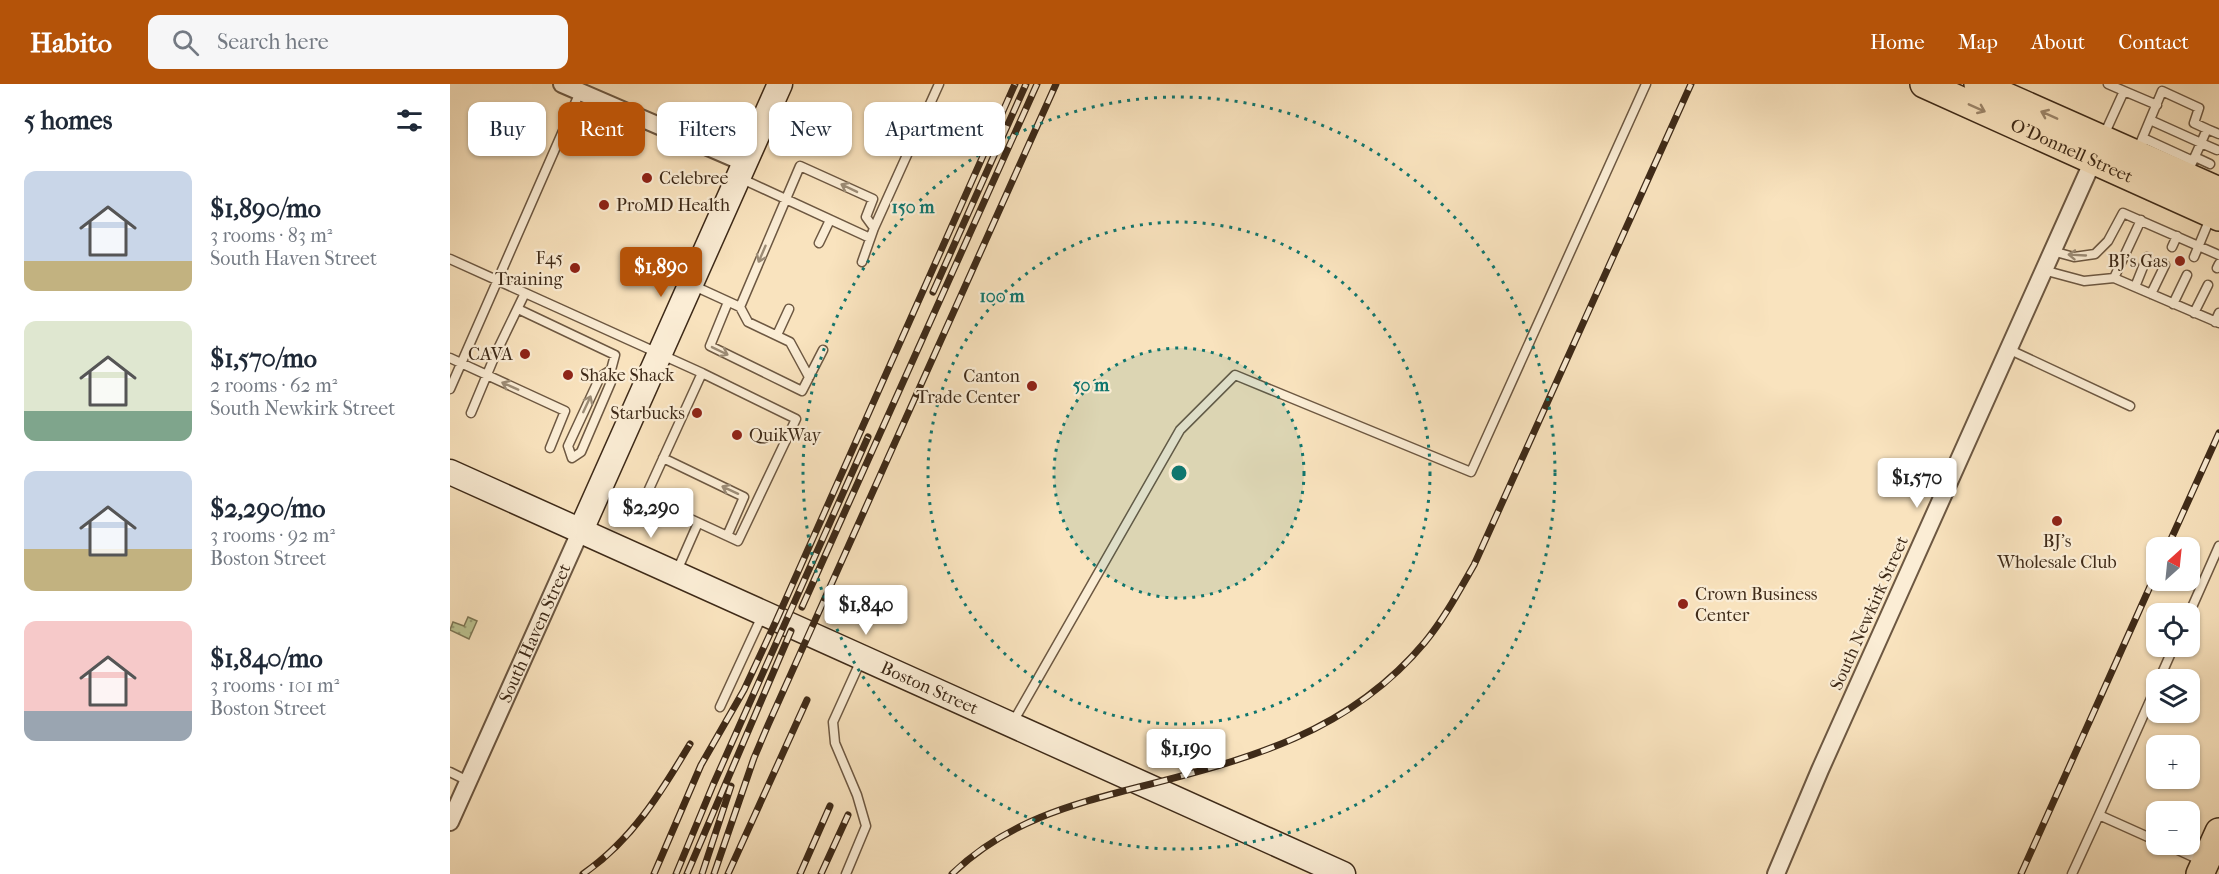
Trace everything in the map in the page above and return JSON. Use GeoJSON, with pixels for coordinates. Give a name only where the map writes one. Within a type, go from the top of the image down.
{"type":"FeatureCollection","features":[{"type":"Feature","properties":{"kind":"main road","name":"South Haven Street"},"geometry":{"type":"LineString","coordinates":[[581,530],[780,84]]}},
{"type":"Feature","properties":{"kind":"main road","name":"O'Donnell Street"},"geometry":{"type":"LineString","coordinates":[[1924,84],[2098,150],[2187,173]]}},
{"type":"Feature","properties":{"kind":"main road","name":"O'Donnell Street"},"geometry":{"type":"LineString","coordinates":[[1978,84],[2098,150],[2139,146],[2187,173],[2217,204]]}},
{"type":"Feature","properties":{"kind":"main road","name":"Boston Street"},"geometry":{"type":"LineString","coordinates":[[450,472],[1343,874]]}},
{"type":"Feature","properties":{"kind":"main road"},"geometry":{"type":"LineString","coordinates":[[2203,868],[2219,832]]}},
{"type":"Feature","properties":{"kind":"street"},"geometry":{"type":"LineString","coordinates":[[562,84],[741,170]]}},
{"type":"Feature","properties":{"kind":"street","name":"South Newkirk Street"},"geometry":{"type":"LineString","coordinates":[[1776,874],[1820,770],[2098,150]]}},
{"type":"Feature","properties":{"kind":"street","name":"South Haven Street"},"geometry":{"type":"LineString","coordinates":[[450,822],[581,530]]}},
{"type":"Feature","properties":{"kind":"lane"},"geometry":{"type":"LineString","coordinates":[[862,262],[874,228],[939,84]]}},
{"type":"Feature","properties":{"kind":"lane"},"geometry":{"type":"LineString","coordinates":[[1012,725],[1180,430],[1234,375],[1471,472],[1646,84]]}},
{"type":"Feature","properties":{"kind":"lane"},"geometry":{"type":"LineString","coordinates":[[2108,84],[2157,105]]}},
{"type":"Feature","properties":{"kind":"lane"},"geometry":{"type":"LineString","coordinates":[[2098,150],[2124,91]]}},
{"type":"Feature","properties":{"kind":"lane"},"geometry":{"type":"LineString","coordinates":[[2139,146],[2162,91],[2199,108],[2194,123],[2219,134]]}},
{"type":"Feature","properties":{"kind":"lane"},"geometry":{"type":"LineString","coordinates":[[450,389],[580,92]]}},
{"type":"Feature","properties":{"kind":"lane"},"geometry":{"type":"LineString","coordinates":[[2150,120],[2217,150]]}},
{"type":"Feature","properties":{"kind":"lane"},"geometry":{"type":"LineString","coordinates":[[2187,173],[2207,129]]}},
{"type":"Feature","properties":{"kind":"lane"},"geometry":{"type":"LineString","coordinates":[[2187,173],[2210,164]]}},
{"type":"Feature","properties":{"kind":"lane"},"geometry":{"type":"LineString","coordinates":[[740,307],[800,166],[873,199],[866,218],[874,228]]}},
{"type":"Feature","properties":{"kind":"lane"},"geometry":{"type":"LineString","coordinates":[[741,170],[785,200],[870,238]]}},
{"type":"Feature","properties":{"kind":"lane"},"geometry":{"type":"LineString","coordinates":[[2194,257],[2217,204]]}},
{"type":"Feature","properties":{"kind":"lane"},"geometry":{"type":"LineString","coordinates":[[2052,250],[2074,257],[2095,254],[2108,241],[2122,213],[2219,255]]}},
{"type":"Feature","properties":{"kind":"lane"},"geometry":{"type":"LineString","coordinates":[[819,243],[830,220]]}},
{"type":"Feature","properties":{"kind":"lane"},"geometry":{"type":"LineString","coordinates":[[2114,278],[2140,220]]}},
{"type":"Feature","properties":{"kind":"lane"},"geometry":{"type":"LineString","coordinates":[[2156,240],[2160,229]]}},
{"type":"Feature","properties":{"kind":"lane"},"geometry":{"type":"LineString","coordinates":[[2172,247],[2177,236]]}},
{"type":"Feature","properties":{"kind":"lane"},"geometry":{"type":"LineString","coordinates":[[2135,287],[2147,257]]}},
{"type":"Feature","properties":{"kind":"lane"},"geometry":{"type":"LineString","coordinates":[[450,259],[702,373],[796,419],[738,541],[645,498],[702,373]]}},
{"type":"Feature","properties":{"kind":"lane"},"geometry":{"type":"LineString","coordinates":[[2151,294],[2165,265]]}},
{"type":"Feature","properties":{"kind":"lane"},"geometry":{"type":"LineString","coordinates":[[2043,270],[2084,281],[2114,278],[2194,313],[2218,320]]}},
{"type":"Feature","properties":{"kind":"lane"},"geometry":{"type":"LineString","coordinates":[[2173,304],[2187,275]]}},
{"type":"Feature","properties":{"kind":"lane"},"geometry":{"type":"LineString","coordinates":[[690,284],[740,307],[748,322],[790,342],[809,377]]}},
{"type":"Feature","properties":{"kind":"lane"},"geometry":{"type":"LineString","coordinates":[[2194,313],[2208,285]]}},
{"type":"Feature","properties":{"kind":"lane"},"geometry":{"type":"LineString","coordinates":[[471,413],[525,293]]}},
{"type":"Feature","properties":{"kind":"lane"},"geometry":{"type":"LineString","coordinates":[[729,302],[710,346],[802,391],[823,350]]}},
{"type":"Feature","properties":{"kind":"lane"},"geometry":{"type":"LineString","coordinates":[[518,309],[615,355],[611,382],[581,452],[572,458],[568,446],[600,377],[611,370]]}},
{"type":"Feature","properties":{"kind":"lane"},"geometry":{"type":"LineString","coordinates":[[777,335],[789,309]]}},
{"type":"Feature","properties":{"kind":"lane"},"geometry":{"type":"LineString","coordinates":[[2008,348],[2130,406]]}},
{"type":"Feature","properties":{"kind":"lane"},"geometry":{"type":"LineString","coordinates":[[450,358],[565,411],[550,448]]}},
{"type":"Feature","properties":{"kind":"lane"},"geometry":{"type":"LineString","coordinates":[[663,458],[744,497],[727,536]]}},
{"type":"Feature","properties":{"kind":"lane"},"geometry":{"type":"LineString","coordinates":[[676,573],[698,523]]}},
{"type":"Feature","properties":{"kind":"lane"},"geometry":{"type":"LineString","coordinates":[[2194,603],[2219,546]]}},
{"type":"Feature","properties":{"kind":"lane"},"geometry":{"type":"LineString","coordinates":[[720,707],[764,613]]}},
{"type":"Feature","properties":{"kind":"lane"},"geometry":{"type":"LineString","coordinates":[[846,874],[866,826],[857,795],[835,743],[833,722],[862,657]]}},
{"type":"Feature","properties":{"kind":"lane"},"geometry":{"type":"LineString","coordinates":[[2072,874],[2146,710]]}},
{"type":"Feature","properties":{"kind":"lane"},"geometry":{"type":"LineString","coordinates":[[450,772],[468,781]]}},
{"type":"Feature","properties":{"kind":"lane"},"geometry":{"type":"LineString","coordinates":[[2099,815],[2146,836]]}},
{"type":"Feature","properties":{"kind":"lane"},"geometry":{"type":"LineString","coordinates":[[2182,855],[2203,868]]}},
{"type":"Feature","properties":{"kind":"green space"},"geometry":{"type":"Polygon","coordinates":[[[468,617],[477,621],[469,639],[450,630],[453,622],[464,626],[468,617]]]}},
{"type":"Feature","properties":{"kind":"railway"},"geometry":{"type":"LineString","coordinates":[[654,874],[701,765],[744,690],[777,619],[1015,84]]}},
{"type":"Feature","properties":{"kind":"railway"},"geometry":{"type":"LineString","coordinates":[[933,292],[1026,84]]}},
{"type":"Feature","properties":{"kind":"railway"},"geometry":{"type":"LineString","coordinates":[[802,607],[1037,84]]}},
{"type":"Feature","properties":{"kind":"railway"},"geometry":{"type":"LineString","coordinates":[[714,874],[754,758],[768,725],[1056,84]]}},
{"type":"Feature","properties":{"kind":"railway"},"geometry":{"type":"LineString","coordinates":[[952,874],[994,841],[1040,818],[1088,801],[1258,753],[1295,738],[1364,699],[1395,673],[1425,642],[1445,614],[1474,565],[1691,84]]}},
{"type":"Feature","properties":{"kind":"railway"},"geometry":{"type":"LineString","coordinates":[[2172,537],[2219,433]]}},
{"type":"Feature","properties":{"kind":"railway"},"geometry":{"type":"LineString","coordinates":[[676,874],[713,785],[868,437]]}},
{"type":"Feature","properties":{"kind":"railway"},"geometry":{"type":"LineString","coordinates":[[2021,874],[2148,591]]}},
{"type":"Feature","properties":{"kind":"railway"},"geometry":{"type":"LineString","coordinates":[[687,874],[791,631]]}},
{"type":"Feature","properties":{"kind":"railway"},"geometry":{"type":"LineString","coordinates":[[728,874],[807,700]]}},
{"type":"Feature","properties":{"kind":"railway"},"geometry":{"type":"LineString","coordinates":[[583,874],[616,846],[644,815],[690,744]]}},
{"type":"Feature","properties":{"kind":"railway"},"geometry":{"type":"LineString","coordinates":[[702,874],[731,786]]}},
{"type":"Feature","properties":{"kind":"railway"},"geometry":{"type":"LineString","coordinates":[[800,874],[830,806]]}},
{"type":"Feature","properties":{"kind":"railway"},"geometry":{"type":"LineString","coordinates":[[821,874],[848,815]]}},
{"type":"Feature","properties":{"kind":"place","name":"Celebree"},"geometry":{"type":"Point","coordinates":[647,178]}},
{"type":"Feature","properties":{"kind":"place","name":"ProMD Health"},"geometry":{"type":"Point","coordinates":[604,205]}},
{"type":"Feature","properties":{"kind":"place","name":"BJ's Gas"},"geometry":{"type":"Point","coordinates":[2180,261]}},
{"type":"Feature","properties":{"kind":"place","name":"F45 Training"},"geometry":{"type":"Point","coordinates":[575,268]}},
{"type":"Feature","properties":{"kind":"place","name":"CAVA"},"geometry":{"type":"Point","coordinates":[525,354]}},
{"type":"Feature","properties":{"kind":"place","name":"Shake Shack"},"geometry":{"type":"Point","coordinates":[568,375]}},
{"type":"Feature","properties":{"kind":"place","name":"Canton Trade Center"},"geometry":{"type":"Point","coordinates":[1032,386]}},
{"type":"Feature","properties":{"kind":"place","name":"Starbucks"},"geometry":{"type":"Point","coordinates":[697,413]}},
{"type":"Feature","properties":{"kind":"place","name":"QuikWay"},"geometry":{"type":"Point","coordinates":[737,435]}},
{"type":"Feature","properties":{"kind":"place","name":"BJ's Wholesale Club"},"geometry":{"type":"Point","coordinates":[2057,521]}},
{"type":"Feature","properties":{"kind":"place","name":"Crown Business Center"},"geometry":{"type":"Point","coordinates":[1683,604]}}]}
